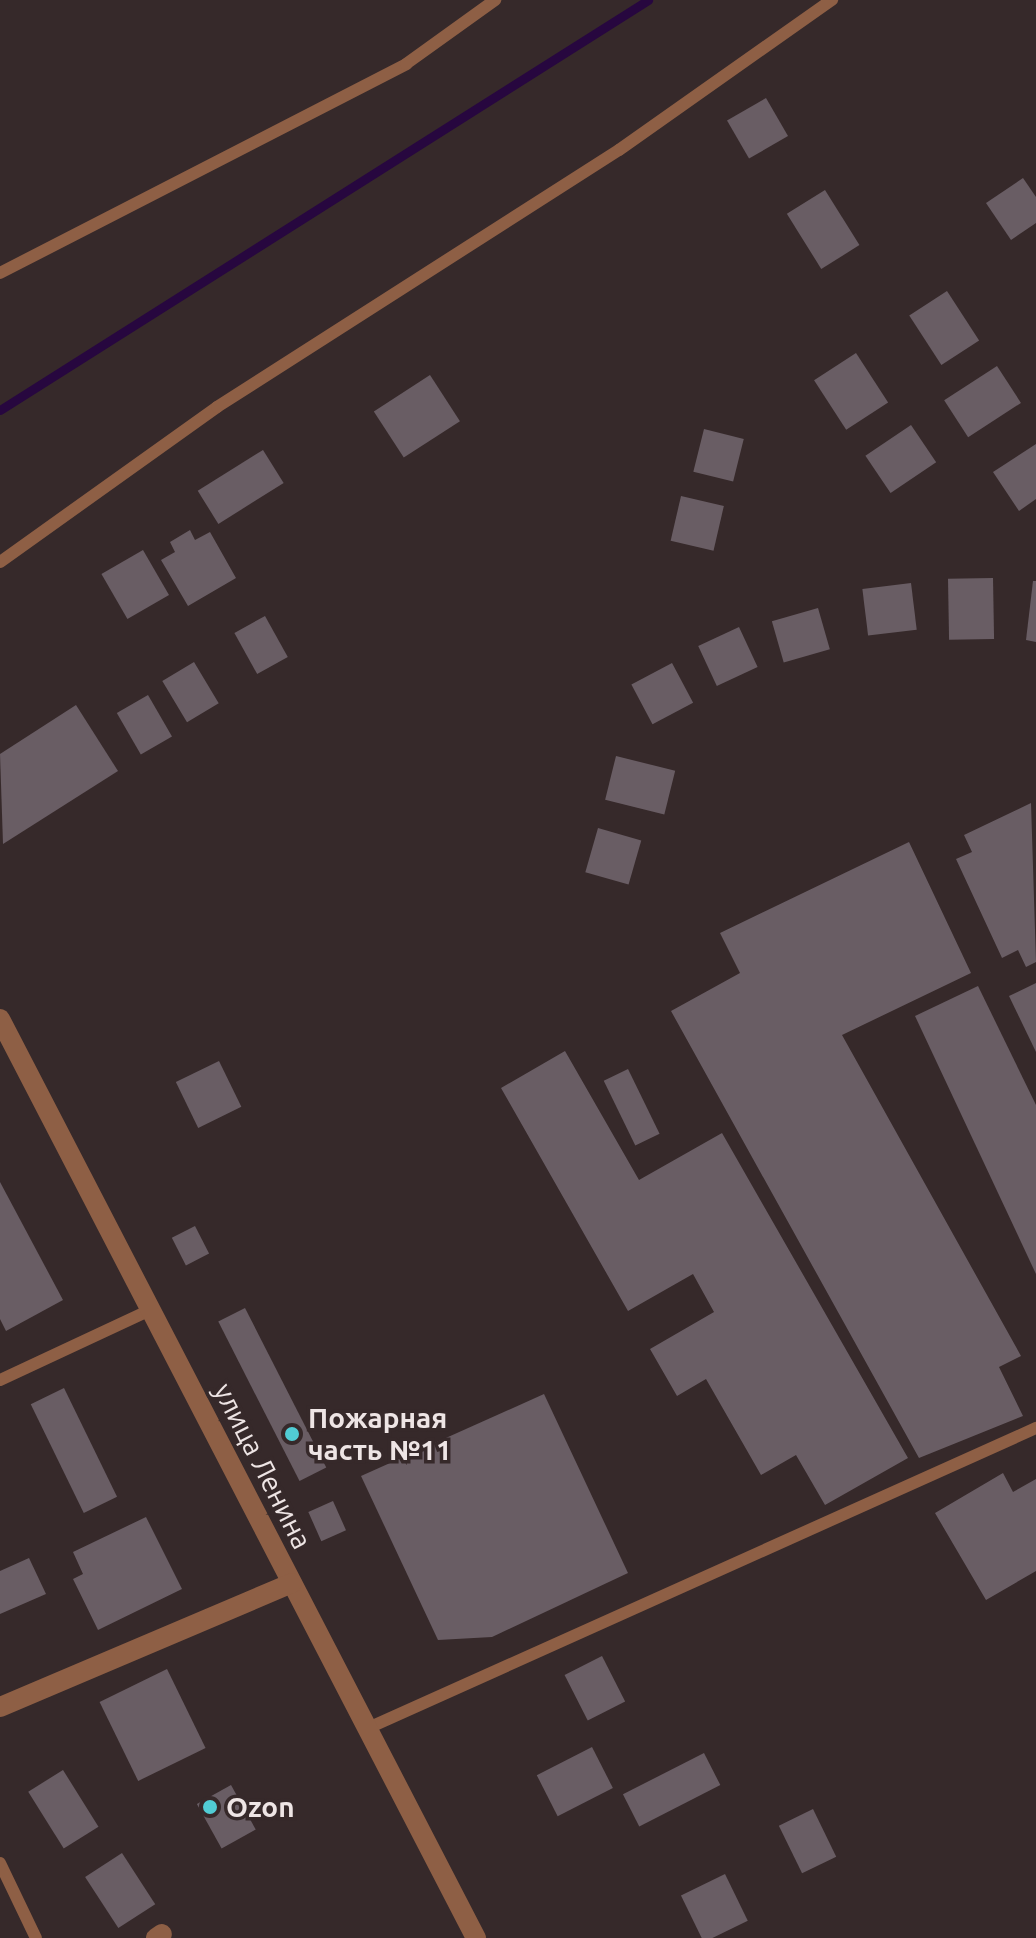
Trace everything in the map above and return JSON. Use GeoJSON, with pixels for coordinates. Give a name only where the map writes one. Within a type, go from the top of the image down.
{"type":"FeatureCollection","features":[{"type":"Feature","properties":{"kind":"street","name":"улица Ленина"},"geometry":{"type":"LineString","coordinates":[[0,1019],[476,1938]]}},
{"type":"Feature","properties":{"kind":"street"},"geometry":{"type":"LineString","coordinates":[[0,1707],[292,1583]]}},
{"type":"Feature","properties":{"kind":"lane"},"geometry":{"type":"LineString","coordinates":[[0,273],[406,64],[495,0]]}},
{"type":"Feature","properties":{"kind":"lane"},"geometry":{"type":"LineString","coordinates":[[0,562],[217,407],[619,150],[832,0]]}},
{"type":"Feature","properties":{"kind":"lane"},"geometry":{"type":"LineString","coordinates":[[0,1380],[152,1309]]}},
{"type":"Feature","properties":{"kind":"lane"},"geometry":{"type":"LineString","coordinates":[[366,1729],[1036,1428]]}},
{"type":"Feature","properties":{"kind":"lane"},"geometry":{"type":"LineString","coordinates":[[0,1863],[36,1938]]}},
{"type":"Feature","properties":{"kind":"building"},"geometry":{"type":"Polygon","coordinates":[[[766,98],[788,136],[749,159],[727,120],[766,98]]]}},
{"type":"Feature","properties":{"kind":"building"},"geometry":{"type":"Polygon","coordinates":[[[1023,178],[1036,197],[1036,223],[1011,240],[986,203],[1023,178]]]}},
{"type":"Feature","properties":{"kind":"building"},"geometry":{"type":"Polygon","coordinates":[[[825,190],[859,245],[821,269],[787,214],[825,190]]]}},
{"type":"Feature","properties":{"kind":"building"},"geometry":{"type":"Polygon","coordinates":[[[947,291],[979,340],[941,365],[909,316],[947,291]]]}},
{"type":"Feature","properties":{"kind":"building"},"geometry":{"type":"Polygon","coordinates":[[[856,353],[888,402],[846,430],[814,380],[856,353]]]}},
{"type":"Feature","properties":{"kind":"building"},"geometry":{"type":"Polygon","coordinates":[[[997,366],[1021,403],[968,437],[944,400],[997,366]]]}},
{"type":"Feature","properties":{"kind":"building"},"geometry":{"type":"Polygon","coordinates":[[[430,375],[460,421],[404,458],[374,411],[430,375]]]}},
{"type":"Feature","properties":{"kind":"building"},"geometry":{"type":"Polygon","coordinates":[[[911,425],[936,462],[891,493],[865,456],[911,425]]]}},
{"type":"Feature","properties":{"kind":"building"},"geometry":{"type":"Polygon","coordinates":[[[704,429],[744,439],[733,482],[693,472],[704,429]]]}},
{"type":"Feature","properties":{"kind":"building"},"geometry":{"type":"Polygon","coordinates":[[[1036,444],[1036,499],[1019,511],[993,472],[1036,444]]]}},
{"type":"Feature","properties":{"kind":"building"},"geometry":{"type":"Polygon","coordinates":[[[263,450],[284,483],[218,524],[198,491],[263,450]]]}},
{"type":"Feature","properties":{"kind":"building"},"geometry":{"type":"Polygon","coordinates":[[[681,496],[724,506],[714,551],[671,541],[681,496]]]}},
{"type":"Feature","properties":{"kind":"building"},"geometry":{"type":"Polygon","coordinates":[[[190,530],[195,540],[210,532],[236,578],[188,606],[161,560],[175,552],[170,542],[190,530]]]}},
{"type":"Feature","properties":{"kind":"building"},"geometry":{"type":"Polygon","coordinates":[[[143,550],[169,595],[127,619],[101,574],[143,550]]]}},
{"type":"Feature","properties":{"kind":"building"},"geometry":{"type":"Polygon","coordinates":[[[993,578],[994,639],[949,640],[948,579],[993,578]]]}},
{"type":"Feature","properties":{"kind":"building"},"geometry":{"type":"Polygon","coordinates":[[[1033,581],[1036,581],[1036,642],[1026,640],[1033,581]]]}},
{"type":"Feature","properties":{"kind":"building"},"geometry":{"type":"Polygon","coordinates":[[[911,583],[917,630],[868,636],[862,589],[911,583]]]}},
{"type":"Feature","properties":{"kind":"building"},"geometry":{"type":"Polygon","coordinates":[[[818,608],[830,649],[784,663],[772,621],[818,608]]]}},
{"type":"Feature","properties":{"kind":"building"},"geometry":{"type":"Polygon","coordinates":[[[265,616],[288,657],[257,674],[234,633],[265,616]]]}},
{"type":"Feature","properties":{"kind":"building"},"geometry":{"type":"Polygon","coordinates":[[[739,627],[758,667],[717,686],[698,646],[739,627]]]}},
{"type":"Feature","properties":{"kind":"building"},"geometry":{"type":"Polygon","coordinates":[[[194,662],[219,703],[187,722],[162,681],[194,662]]]}},
{"type":"Feature","properties":{"kind":"building"},"geometry":{"type":"Polygon","coordinates":[[[672,663],[693,703],[653,724],[631,685],[672,663]]]}},
{"type":"Feature","properties":{"kind":"building"},"geometry":{"type":"Polygon","coordinates":[[[148,695],[172,737],[141,755],[117,713],[148,695]]]}},
{"type":"Feature","properties":{"kind":"building"},"geometry":{"type":"Polygon","coordinates":[[[76,705],[118,771],[3,844],[0,754],[76,705]]]}},
{"type":"Feature","properties":{"kind":"building"},"geometry":{"type":"Polygon","coordinates":[[[616,756],[675,771],[664,814],[605,800],[616,756]]]}},
{"type":"Feature","properties":{"kind":"building"},"geometry":{"type":"Polygon","coordinates":[[[1031,803],[1036,962],[1026,967],[1018,950],[1002,958],[956,859],[972,852],[964,835],[1031,803]]]}},
{"type":"Feature","properties":{"kind":"building"},"geometry":{"type":"Polygon","coordinates":[[[598,828],[641,840],[629,885],[585,872],[598,828]]]}},
{"type":"Feature","properties":{"kind":"building"},"geometry":{"type":"Polygon","coordinates":[[[909,842],[971,973],[842,1035],[1021,1356],[999,1367],[1023,1416],[919,1458],[671,1011],[740,973],[720,933],[909,842]]]}},
{"type":"Feature","properties":{"kind":"building"},"geometry":{"type":"Polygon","coordinates":[[[1036,983],[1036,1052],[1009,996],[1036,983]]]}},
{"type":"Feature","properties":{"kind":"building"},"geometry":{"type":"Polygon","coordinates":[[[978,986],[1036,1105],[1036,1274],[915,1016],[978,986]]]}},
{"type":"Feature","properties":{"kind":"building"},"geometry":{"type":"Polygon","coordinates":[[[565,1051],[639,1180],[722,1133],[908,1458],[825,1505],[796,1455],[761,1475],[706,1379],[677,1396],[650,1349],[714,1312],[693,1274],[628,1311],[501,1088],[565,1051]]]}},
{"type":"Feature","properties":{"kind":"building"},"geometry":{"type":"Polygon","coordinates":[[[219,1061],[241,1107],[198,1128],[176,1082],[219,1061]]]}},
{"type":"Feature","properties":{"kind":"building"},"geometry":{"type":"Polygon","coordinates":[[[628,1069],[660,1134],[635,1146],[604,1081],[628,1069]]]}},
{"type":"Feature","properties":{"kind":"building"},"geometry":{"type":"Polygon","coordinates":[[[0,1182],[63,1300],[6,1331],[0,1319],[0,1182]]]}},
{"type":"Feature","properties":{"kind":"building"},"geometry":{"type":"Polygon","coordinates":[[[195,1226],[209,1254],[186,1265],[172,1238],[195,1226]]]}},
{"type":"Feature","properties":{"kind":"building"},"geometry":{"type":"Polygon","coordinates":[[[245,1308],[326,1467],[300,1481],[218,1322],[245,1308]]]}},
{"type":"Feature","properties":{"kind":"building"},"geometry":{"type":"Polygon","coordinates":[[[64,1388],[117,1497],[84,1513],[31,1404],[64,1388]]]}},
{"type":"Feature","properties":{"kind":"building"},"geometry":{"type":"Polygon","coordinates":[[[544,1394],[628,1573],[492,1637],[438,1640],[361,1476],[544,1394]]]}},
{"type":"Feature","properties":{"kind":"building"},"geometry":{"type":"Polygon","coordinates":[[[1003,1473],[1013,1492],[1036,1479],[1036,1571],[986,1600],[935,1513],[1003,1473]]]}},
{"type":"Feature","properties":{"kind":"building"},"geometry":{"type":"Polygon","coordinates":[[[333,1501],[346,1530],[321,1541],[308,1512],[333,1501]]]}},
{"type":"Feature","properties":{"kind":"building"},"geometry":{"type":"Polygon","coordinates":[[[146,1517],[182,1589],[98,1630],[73,1579],[83,1574],[73,1552],[146,1517]]]}},
{"type":"Feature","properties":{"kind":"building"},"geometry":{"type":"Polygon","coordinates":[[[29,1558],[46,1594],[0,1614],[0,1571],[29,1558]]]}},
{"type":"Feature","properties":{"kind":"building"},"geometry":{"type":"Polygon","coordinates":[[[602,1656],[625,1701],[588,1721],[565,1675],[602,1656]]]}},
{"type":"Feature","properties":{"kind":"building"},"geometry":{"type":"Polygon","coordinates":[[[167,1669],[206,1748],[138,1781],[100,1702],[167,1669]]]}},
{"type":"Feature","properties":{"kind":"building"},"geometry":{"type":"Polygon","coordinates":[[[592,1747],[613,1788],[558,1816],[537,1775],[592,1747]]]}},
{"type":"Feature","properties":{"kind":"building"},"geometry":{"type":"Polygon","coordinates":[[[704,1753],[720,1785],[639,1826],[623,1794],[704,1753]]]}},
{"type":"Feature","properties":{"kind":"building"},"geometry":{"type":"Polygon","coordinates":[[[63,1770],[99,1827],[64,1849],[28,1792],[63,1770]]]}},
{"type":"Feature","properties":{"kind":"building"},"geometry":{"type":"Polygon","coordinates":[[[231,1785],[256,1830],[222,1849],[197,1804],[231,1785]]]}},
{"type":"Feature","properties":{"kind":"building"},"geometry":{"type":"Polygon","coordinates":[[[813,1809],[836,1857],[802,1873],[779,1826],[813,1809]]]}},
{"type":"Feature","properties":{"kind":"building"},"geometry":{"type":"Polygon","coordinates":[[[122,1853],[155,1904],[118,1928],[85,1877],[122,1853]]]}},
{"type":"Feature","properties":{"kind":"building"},"geometry":{"type":"Polygon","coordinates":[[[725,1874],[748,1921],[712,1938],[702,1938],[681,1895],[725,1874]]]}},
{"type":"Feature","properties":{"kind":"waterway"},"geometry":{"type":"LineString","coordinates":[[0,410],[648,0]]}},
{"type":"Feature","properties":{"kind":"place","name":"Пожарная часть №11"},"geometry":{"type":"Point","coordinates":[292,1434]}},
{"type":"Feature","properties":{"kind":"place","name":"Ozon"},"geometry":{"type":"Point","coordinates":[210,1807]}}]}
